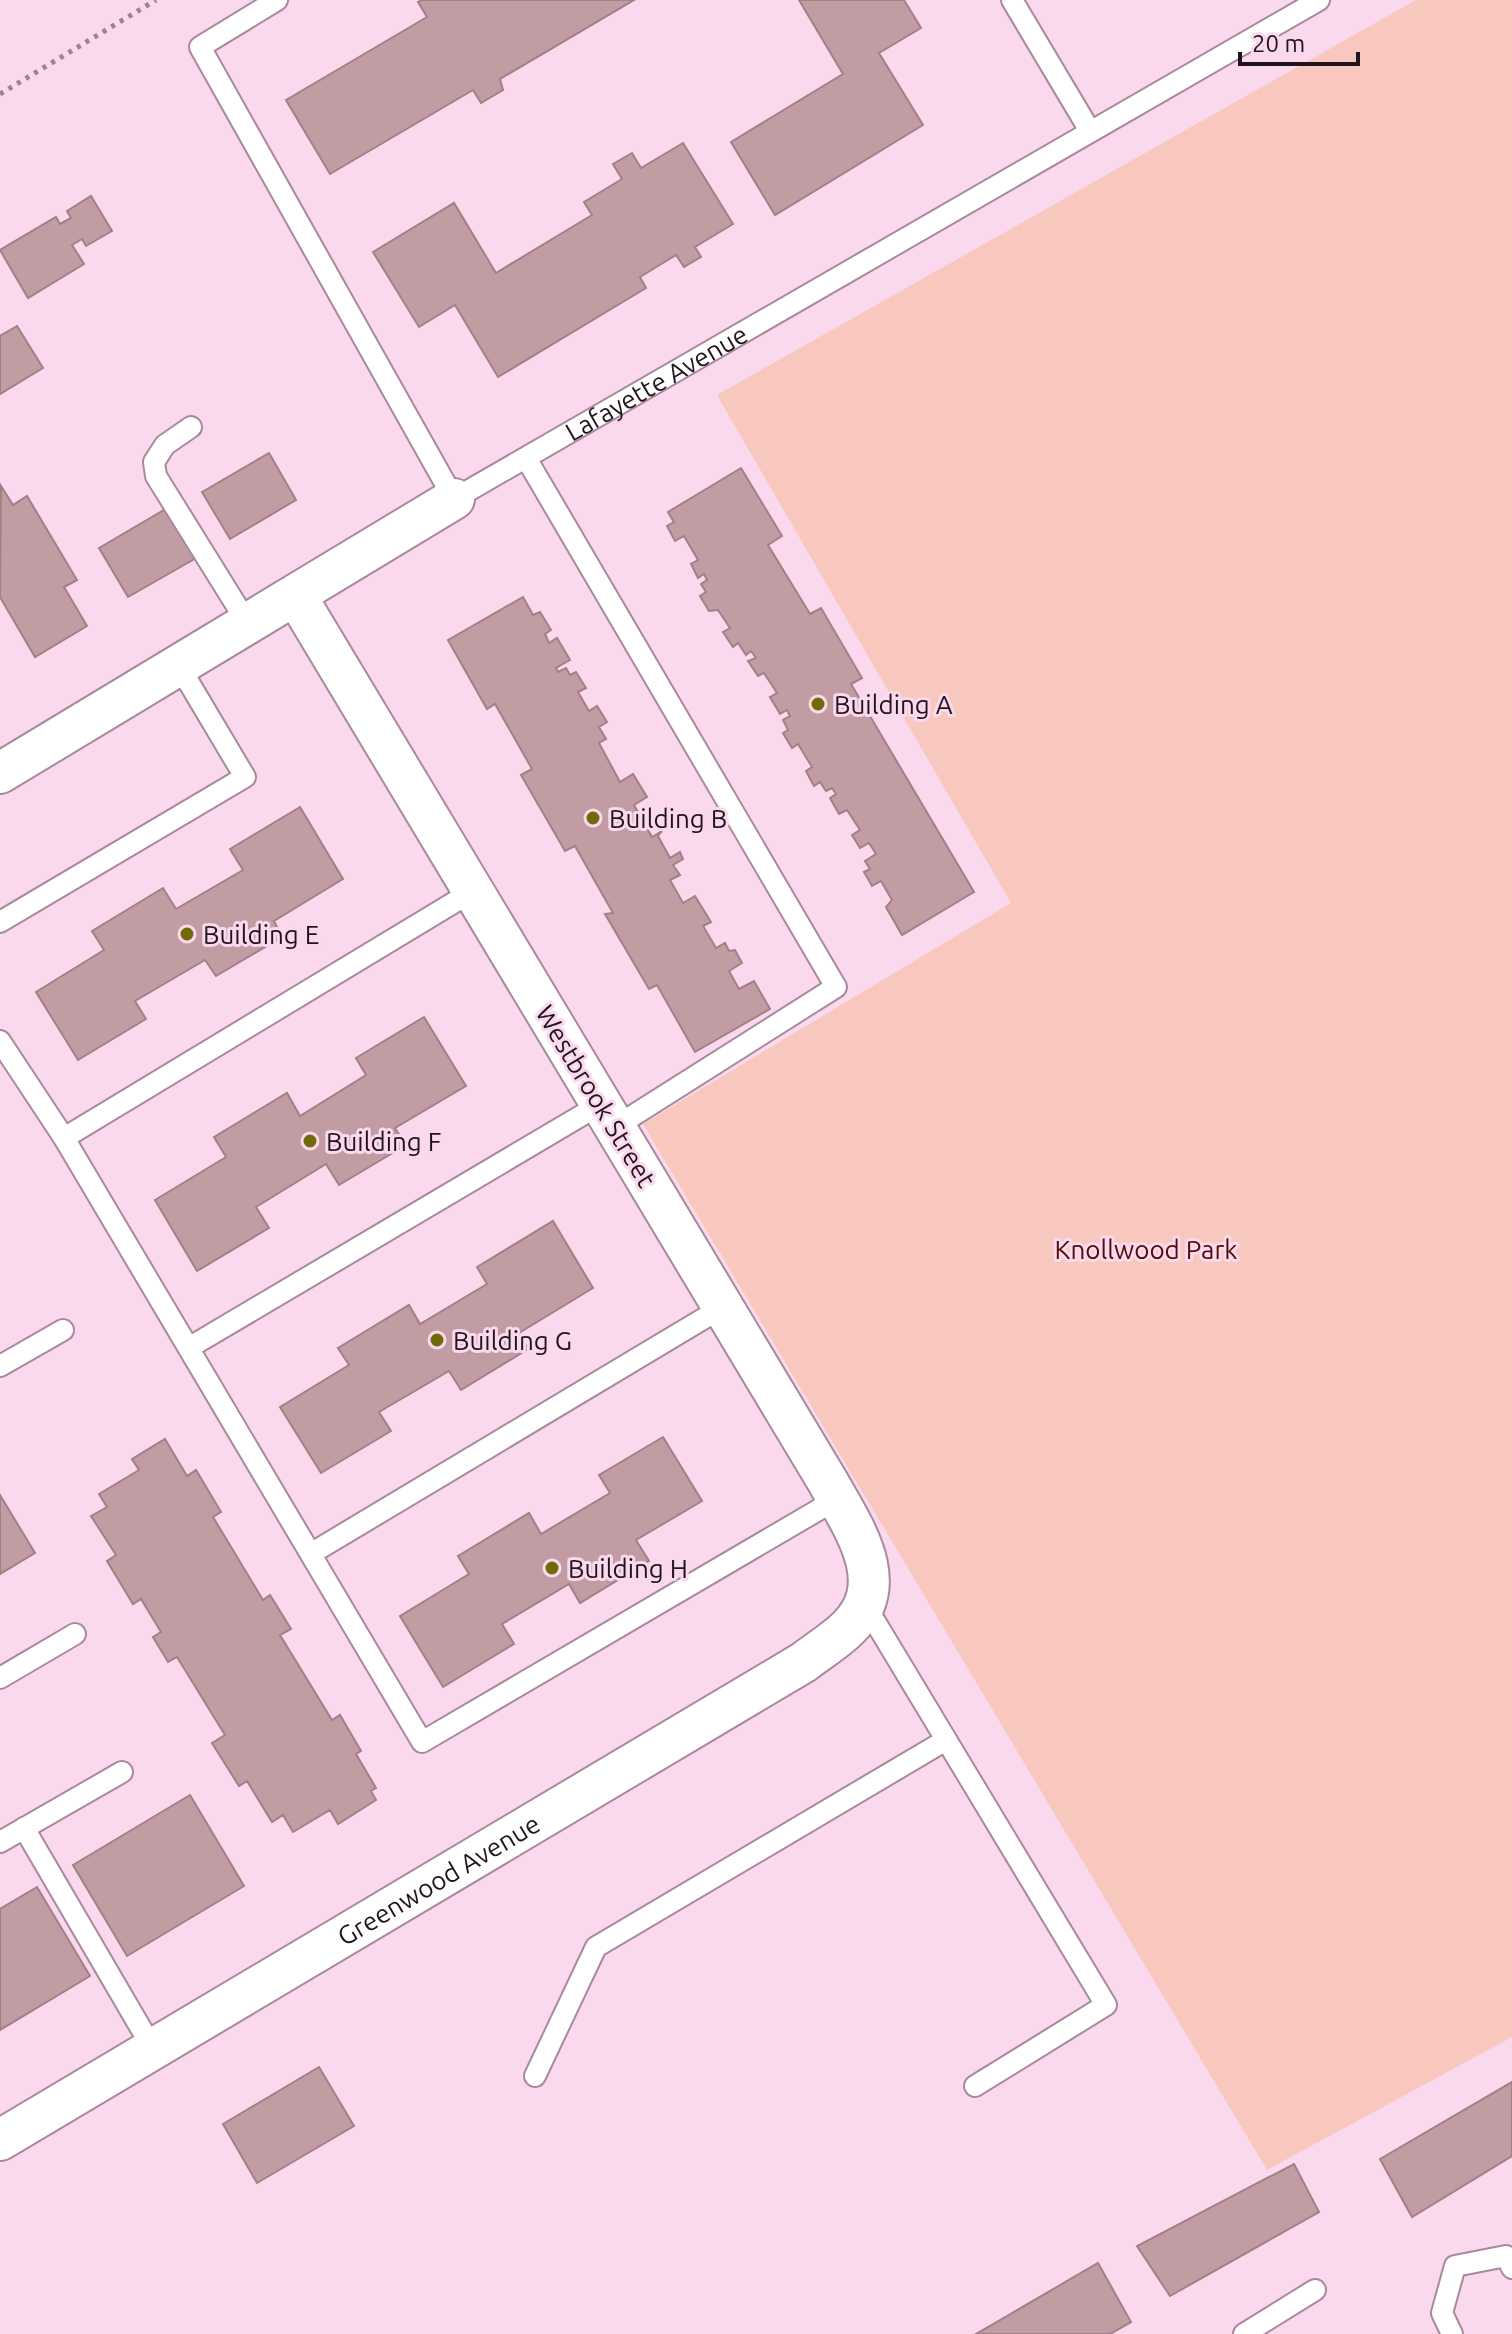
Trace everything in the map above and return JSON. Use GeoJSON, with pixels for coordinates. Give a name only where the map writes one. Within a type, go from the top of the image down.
{"type":"FeatureCollection","features":[{"type":"Feature","properties":{"kind":"street","name":"Lafayette Avenue"},"geometry":{"type":"LineString","coordinates":[[0,773],[454,499]]}},
{"type":"Feature","properties":{"kind":"street","name":"Westbrook Street"},"geometry":{"type":"LineString","coordinates":[[296,596],[837,1499],[863,1546],[871,1578],[865,1605]]}},
{"type":"Feature","properties":{"kind":"street","name":"Greenwood Avenue"},"geometry":{"type":"LineString","coordinates":[[0,2140],[804,1662],[849,1627],[865,1605]]}},
{"type":"Feature","properties":{"kind":"lane"},"geometry":{"type":"LineString","coordinates":[[277,0],[200,47],[454,499]]}},
{"type":"Feature","properties":{"kind":"lane"},"geometry":{"type":"LineString","coordinates":[[1012,0],[1090,131]]}},
{"type":"Feature","properties":{"kind":"lane","name":"Lafayette Avenue"},"geometry":{"type":"LineString","coordinates":[[454,499],[1319,0]]}},
{"type":"Feature","properties":{"kind":"lane"},"geometry":{"type":"LineString","coordinates":[[191,427],[165,445],[154,462],[156,476],[248,624]]}},
{"type":"Feature","properties":{"kind":"lane"},"geometry":{"type":"LineString","coordinates":[[190,1347],[836,987],[526,458]]}},
{"type":"Feature","properties":{"kind":"lane"},"geometry":{"type":"LineString","coordinates":[[0,922],[245,777],[179,666]]}},
{"type":"Feature","properties":{"kind":"lane"},"geometry":{"type":"LineString","coordinates":[[64,1138],[473,891]]}},
{"type":"Feature","properties":{"kind":"lane"},"geometry":{"type":"LineString","coordinates":[[0,1041],[64,1138],[190,1347],[422,1742],[837,1499]]}},
{"type":"Feature","properties":{"kind":"lane"},"geometry":{"type":"LineString","coordinates":[[312,1553],[723,1307]]}},
{"type":"Feature","properties":{"kind":"lane"},"geometry":{"type":"LineString","coordinates":[[0,1366],[63,1330]]}},
{"type":"Feature","properties":{"kind":"lane"},"geometry":{"type":"LineString","coordinates":[[865,1605],[1106,2005],[975,2086]]}},
{"type":"Feature","properties":{"kind":"lane"},"geometry":{"type":"LineString","coordinates":[[0,1678],[75,1634]]}},
{"type":"Feature","properties":{"kind":"lane"},"geometry":{"type":"LineString","coordinates":[[535,2076],[596,1947],[946,1740]]}},
{"type":"Feature","properties":{"kind":"lane"},"geometry":{"type":"LineString","coordinates":[[0,1842],[122,1772]]}},
{"type":"Feature","properties":{"kind":"lane"},"geometry":{"type":"LineString","coordinates":[[24,1828],[153,2049]]}},
{"type":"Feature","properties":{"kind":"lane"},"geometry":{"type":"LineString","coordinates":[[1452,2334],[1442,2313],[1455,2266],[1506,2256],[1512,2268]]}},
{"type":"Feature","properties":{"kind":"lane"},"geometry":{"type":"LineString","coordinates":[[1244,2334],[1315,2290]]}},
{"type":"Feature","properties":{"kind":"path"},"geometry":{"type":"LineString","coordinates":[[0,94],[156,0]]}},
{"type":"Feature","properties":{"kind":"green space","name":"Knollwood Park"},"geometry":{"type":"Polygon","coordinates":[[[1416,0],[1512,0],[1512,2037],[1267,2170],[643,1124],[1011,903],[717,395],[1416,0]]]}},
{"type":"Feature","properties":{"kind":"building"},"geometry":{"type":"Polygon","coordinates":[[[634,0],[500,79],[503,90],[481,103],[473,90],[330,174],[286,100],[427,17],[418,2],[634,0]]]}},
{"type":"Feature","properties":{"kind":"building"},"geometry":{"type":"Polygon","coordinates":[[[799,0],[904,0],[921,28],[879,53],[923,125],[775,215],[731,142],[843,74],[799,0]]]}},
{"type":"Feature","properties":{"kind":"building"},"geometry":{"type":"Polygon","coordinates":[[[683,143],[733,224],[695,247],[701,257],[684,267],[676,255],[640,277],[646,288],[498,377],[455,305],[419,327],[373,252],[454,203],[496,273],[592,215],[584,202],[622,179],[613,164],[632,153],[641,168],[683,143]]]}},
{"type":"Feature","properties":{"kind":"building"},"geometry":{"type":"Polygon","coordinates":[[[91,196],[112,231],[86,246],[82,239],[72,245],[84,264],[28,298],[0,250],[56,217],[60,224],[71,218],[67,211],[91,196]]]}},
{"type":"Feature","properties":{"kind":"building"},"geometry":{"type":"Polygon","coordinates":[[[17,326],[43,368],[0,394],[0,336],[17,326]]]}},
{"type":"Feature","properties":{"kind":"building"},"geometry":{"type":"Polygon","coordinates":[[[269,453],[296,500],[230,539],[202,492],[269,453]]]}},
{"type":"Feature","properties":{"kind":"building","name":"Building A"},"geometry":{"type":"Polygon","coordinates":[[[741,468],[782,536],[768,545],[810,614],[821,608],[862,678],[851,684],[974,892],[902,935],[886,907],[892,900],[881,881],[872,886],[864,872],[870,869],[865,861],[876,854],[869,843],[860,848],[852,835],[860,830],[847,810],[839,814],[830,798],[836,794],[832,788],[826,791],[820,782],[814,786],[806,771],[812,767],[798,744],[792,748],[783,733],[788,730],[783,720],[790,716],[787,710],[780,714],[770,697],[777,693],[764,673],[758,676],[748,661],[756,658],[751,651],[746,655],[738,643],[733,647],[723,632],[730,628],[718,610],[709,611],[700,596],[706,592],[701,584],[707,580],[704,574],[698,578],[691,564],[698,560],[684,536],[675,541],[667,526],[674,522],[668,512],[741,468]]]}},
{"type":"Feature","properties":{"kind":"building"},"geometry":{"type":"Polygon","coordinates":[[[1,486],[13,505],[27,496],[77,580],[64,587],[87,626],[35,657],[0,597],[1,486]]]}},
{"type":"Feature","properties":{"kind":"building"},"geometry":{"type":"Polygon","coordinates":[[[169,507],[198,557],[128,597],[99,548],[169,507]]]}},
{"type":"Feature","properties":{"kind":"building","name":"Building B"},"geometry":{"type":"Polygon","coordinates":[[[523,597],[533,615],[540,612],[551,630],[545,634],[549,643],[557,638],[570,660],[556,668],[558,672],[566,668],[570,675],[576,672],[586,688],[578,692],[589,711],[597,706],[607,722],[599,727],[606,739],[599,743],[620,782],[633,774],[647,797],[634,805],[652,837],[662,831],[658,836],[670,858],[680,852],[683,859],[673,865],[680,875],[670,880],[683,903],[695,896],[711,922],[703,926],[716,948],[725,943],[729,951],[735,950],[742,963],[729,971],[739,989],[754,981],[770,1009],[695,1052],[657,985],[649,989],[605,914],[613,913],[575,846],[565,851],[521,775],[532,769],[495,704],[487,709],[448,640],[523,597]]]}},
{"type":"Feature","properties":{"kind":"building","name":"Building E"},"geometry":{"type":"Polygon","coordinates":[[[300,807],[343,879],[274,921],[282,937],[216,976],[205,960],[135,1001],[146,1019],[78,1060],[36,992],[104,950],[92,931],[163,888],[176,909],[243,870],[230,849],[300,807]]]}},
{"type":"Feature","properties":{"kind":"building","name":"Building F"},"geometry":{"type":"Polygon","coordinates":[[[424,1017],[466,1086],[395,1128],[406,1145],[339,1185],[326,1164],[256,1207],[269,1228],[197,1271],[155,1200],[226,1157],[214,1137],[287,1093],[300,1116],[366,1075],[356,1058],[424,1017]]]}},
{"type":"Feature","properties":{"kind":"building","name":"Building G"},"geometry":{"type":"Polygon","coordinates":[[[553,1221],[593,1288],[519,1333],[528,1349],[461,1390],[449,1371],[379,1412],[391,1431],[321,1473],[280,1407],[349,1365],[338,1348],[409,1305],[420,1324],[487,1284],[477,1267],[553,1221]]]}},
{"type":"Feature","properties":{"kind":"building","name":"Building H"},"geometry":{"type":"Polygon","coordinates":[[[663,1437],[702,1501],[636,1540],[649,1561],[580,1603],[569,1584],[502,1624],[514,1644],[443,1687],[400,1616],[469,1574],[458,1556],[529,1513],[541,1534],[610,1493],[599,1475],[663,1437]]]}},
{"type":"Feature","properties":{"kind":"building"},"geometry":{"type":"Polygon","coordinates":[[[165,1439],[187,1476],[196,1470],[221,1512],[213,1517],[263,1600],[270,1595],[291,1629],[280,1635],[332,1720],[340,1715],[361,1751],[356,1754],[376,1788],[371,1791],[376,1800],[338,1824],[330,1810],[293,1832],[283,1815],[272,1822],[247,1781],[239,1786],[212,1743],[225,1735],[177,1657],[168,1662],[153,1637],[161,1632],[141,1599],[133,1604],[107,1561],[116,1555],[91,1516],[107,1507],[99,1494],[139,1470],[132,1459],[165,1439]]]}},
{"type":"Feature","properties":{"kind":"building"},"geometry":{"type":"Polygon","coordinates":[[[0,1495],[35,1553],[0,1574],[0,1495]]]}},
{"type":"Feature","properties":{"kind":"building"},"geometry":{"type":"Polygon","coordinates":[[[190,1795],[244,1886],[127,1956],[73,1865],[190,1795]]]}},
{"type":"Feature","properties":{"kind":"building"},"geometry":{"type":"Polygon","coordinates":[[[37,1887],[90,1976],[0,2030],[0,1909],[37,1887]]]}},
{"type":"Feature","properties":{"kind":"building"},"geometry":{"type":"Polygon","coordinates":[[[319,2067],[354,2126],[257,2183],[223,2124],[319,2067]]]}},
{"type":"Feature","properties":{"kind":"building"},"geometry":{"type":"Polygon","coordinates":[[[1512,2082],[1512,2156],[1412,2217],[1380,2159],[1512,2082]]]}},
{"type":"Feature","properties":{"kind":"building"},"geometry":{"type":"Polygon","coordinates":[[[1294,2164],[1319,2212],[1170,2296],[1137,2246],[1294,2164]]]}},
{"type":"Feature","properties":{"kind":"building"},"geometry":{"type":"Polygon","coordinates":[[[1098,2263],[1131,2322],[1110,2334],[976,2334],[1098,2263]]]}},
{"type":"Feature","properties":{"kind":"place","name":"Building A"},"geometry":{"type":"Point","coordinates":[818,704]}},
{"type":"Feature","properties":{"kind":"place","name":"Building B"},"geometry":{"type":"Point","coordinates":[593,818]}},
{"type":"Feature","properties":{"kind":"place","name":"Building E"},"geometry":{"type":"Point","coordinates":[187,934]}},
{"type":"Feature","properties":{"kind":"place","name":"Building F"},"geometry":{"type":"Point","coordinates":[310,1141]}},
{"type":"Feature","properties":{"kind":"place","name":"Building G"},"geometry":{"type":"Point","coordinates":[437,1340]}},
{"type":"Feature","properties":{"kind":"place","name":"Building H"},"geometry":{"type":"Point","coordinates":[552,1568]}}]}
